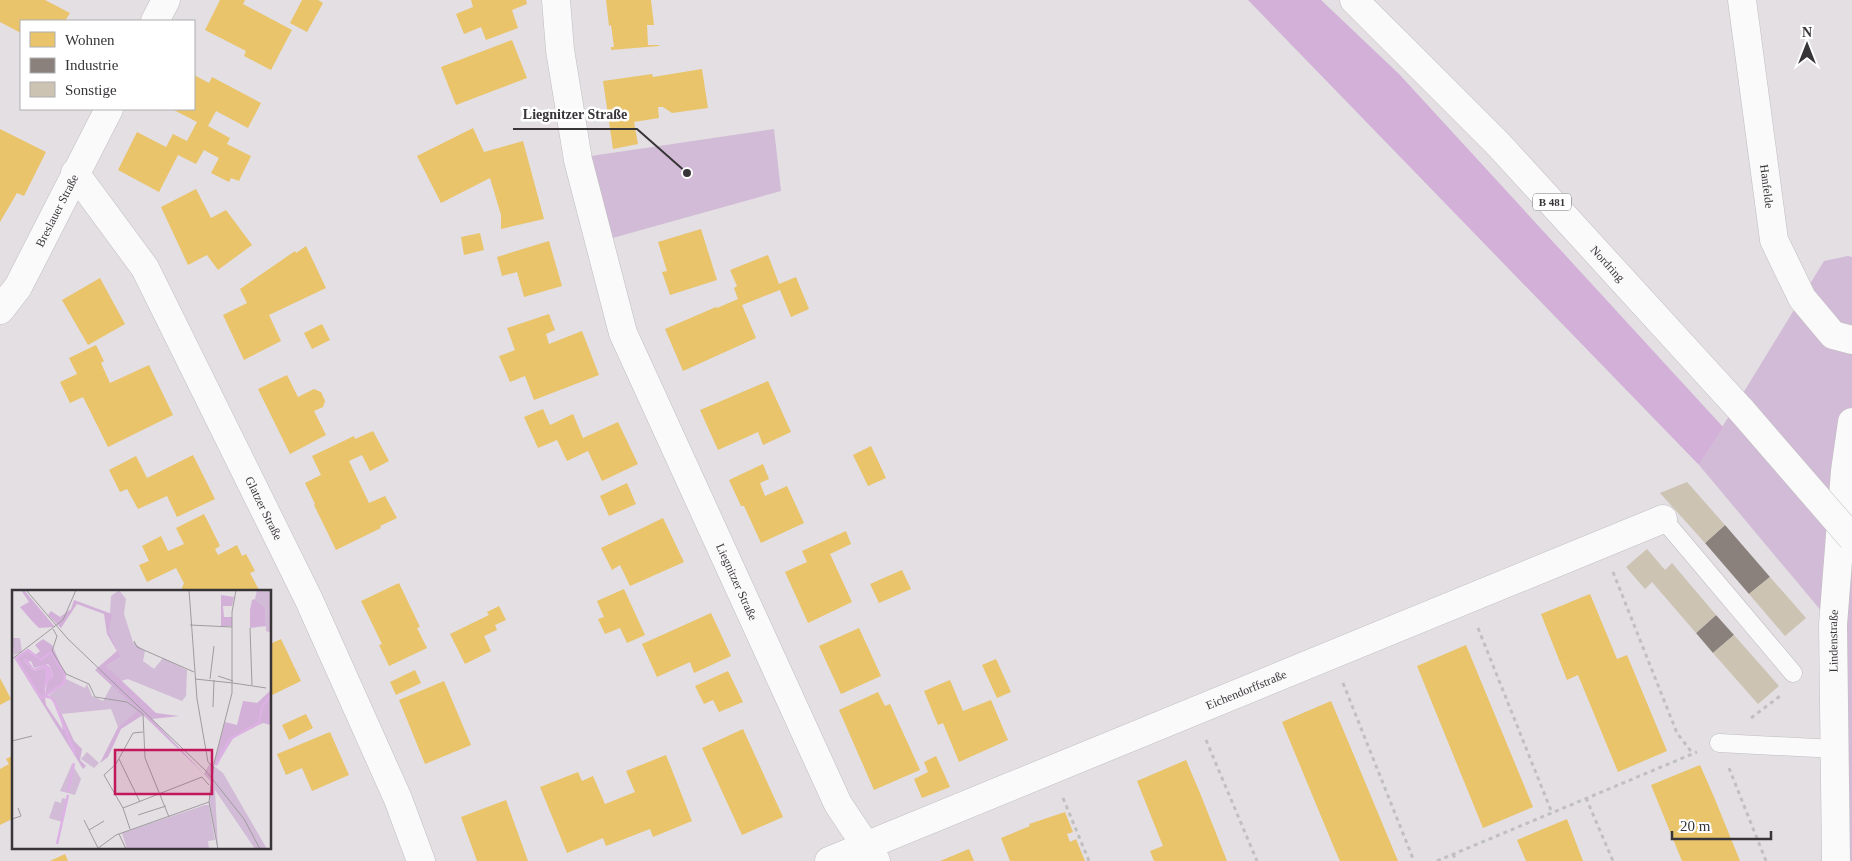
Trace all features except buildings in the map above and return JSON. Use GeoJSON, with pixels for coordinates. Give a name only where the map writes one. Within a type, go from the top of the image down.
{"type":"FeatureCollection","features":[{"type":"Feature","properties":{"kind":"street"},"geometry":{"type":"LineString","coordinates":[[156,20],[166,0]]}},
{"type":"Feature","properties":{"kind":"street","name":"Liegnitzer Straße"},"geometry":{"type":"LineString","coordinates":[[556,0],[560,50],[578,160],[623,333],[838,804],[871,853]]}},
{"type":"Feature","properties":{"kind":"street","name":"Nordring"},"geometry":{"type":"LineString","coordinates":[[1354,0],[1499,145],[1742,411],[1852,538]]}},
{"type":"Feature","properties":{"kind":"street","name":"Hanfelde"},"geometry":{"type":"LineString","coordinates":[[1742,0],[1774,240],[1802,298],[1833,335],[1852,340]]}},
{"type":"Feature","properties":{"kind":"street","name":"Breslauer Straße"},"geometry":{"type":"LineString","coordinates":[[0,310],[18,287],[108,110]]}},
{"type":"Feature","properties":{"kind":"street","name":"Glatzer Straße"},"geometry":{"type":"LineString","coordinates":[[75,173],[145,268],[308,600],[398,799],[421,861]]}},
{"type":"Feature","properties":{"kind":"street","name":"Lindenstraße"},"geometry":{"type":"LineString","coordinates":[[1836,861],[1833,625],[1844,471],[1852,422]]}},
{"type":"Feature","properties":{"kind":"street","name":"Eichendorffstraße"},"geometry":{"type":"LineString","coordinates":[[830,861],[871,853],[1051,770],[1663,519]]}},
{"type":"Feature","properties":{"kind":"lane"},"geometry":{"type":"LineString","coordinates":[[1663,519],[1793,673]]}},
{"type":"Feature","properties":{"kind":"lane"},"geometry":{"type":"LineString","coordinates":[[1719,743],[1835,749]]}},
{"type":"Feature","properties":{"kind":"path"},"geometry":{"type":"LineString","coordinates":[[1602,545],[1677,733],[1693,754]]}},
{"type":"Feature","properties":{"kind":"path"},"geometry":{"type":"LineString","coordinates":[[1467,600],[1552,813]]}},
{"type":"Feature","properties":{"kind":"path"},"geometry":{"type":"LineString","coordinates":[[1332,655],[1414,861]]}},
{"type":"Feature","properties":{"kind":"path"},"geometry":{"type":"LineString","coordinates":[[1437,861],[1719,743],[1780,695],[1793,673]]}},
{"type":"Feature","properties":{"kind":"path"},"geometry":{"type":"LineString","coordinates":[[1194,712],[1257,861]]}},
{"type":"Feature","properties":{"kind":"path"},"geometry":{"type":"LineString","coordinates":[[1719,743],[1766,861]]}},
{"type":"Feature","properties":{"kind":"path"},"geometry":{"type":"LineString","coordinates":[[1051,770],[1088,861]]}},
{"type":"Feature","properties":{"kind":"path"},"geometry":{"type":"LineString","coordinates":[[1586,798],[1613,861]]}},
{"type":"Feature","properties":{"kind":"path"},"geometry":{"type":"LineString","coordinates":[[1453,854],[1456,861]]}},
{"type":"Feature","properties":{"kind":"shaded area"},"geometry":{"type":"Polygon","coordinates":[[[1248,0],[1321,0],[1399,74],[1723,427],[1699,465],[1248,0]]]}},
{"type":"Feature","properties":{"kind":"shaded area"},"geometry":{"type":"Polygon","coordinates":[[[774,129],[781,191],[609,239],[591,156],[774,129]]]}},
{"type":"Feature","properties":{"kind":"shaded area"},"geometry":{"type":"Polygon","coordinates":[[[1848,256],[1852,257],[1852,861],[1836,861],[1833,625],[1699,465],[1824,261],[1848,256]]]}},
{"type":"Feature","properties":{"kind":"place","name":"Liegnitzer Straße"},"geometry":{"type":"Point","coordinates":[687,173]}}]}
